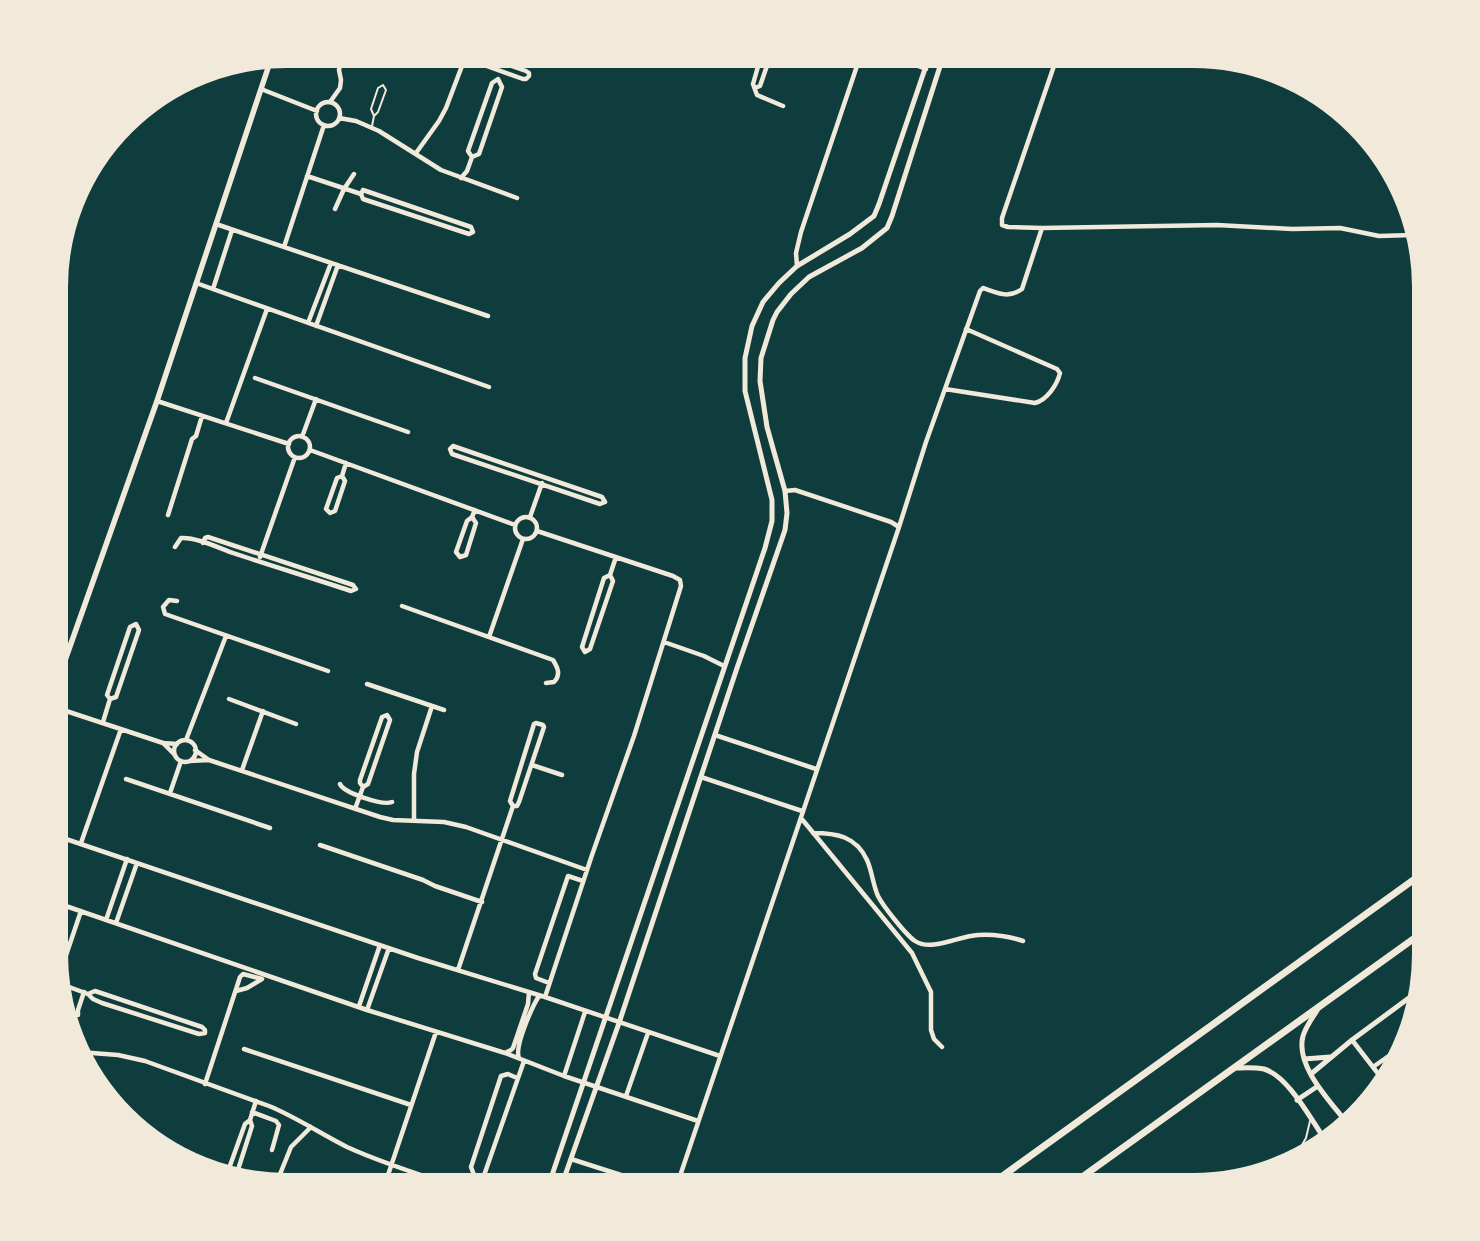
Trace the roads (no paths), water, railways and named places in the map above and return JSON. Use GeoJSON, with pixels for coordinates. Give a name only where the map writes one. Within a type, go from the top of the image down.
{"type":"FeatureCollection","features":[{"type":"Feature","properties":{"kind":"highway"},"geometry":{"type":"LineString","coordinates":[[1003,1176],[1415,880]]}},
{"type":"Feature","properties":{"kind":"highway"},"geometry":{"type":"LineString","coordinates":[[1083,1176],[1415,938]]}},
{"type":"Feature","properties":{"kind":"main road"},"geometry":{"type":"LineString","coordinates":[[65,660],[157,400],[269,66]]}},
{"type":"Feature","properties":{"kind":"street"},"geometry":{"type":"LineString","coordinates":[[324,126],[317,119],[317,110],[324,103],[330,102],[340,88],[340,65]]}},
{"type":"Feature","properties":{"kind":"street"},"geometry":{"type":"LineString","coordinates":[[416,153],[446,108],[462,65]]}},
{"type":"Feature","properties":{"kind":"street"},"geometry":{"type":"LineString","coordinates":[[487,65],[526,79],[529,76],[529,73],[526,71],[509,65]]}},
{"type":"Feature","properties":{"kind":"street"},"geometry":{"type":"LineString","coordinates":[[758,65],[753,84],[760,97],[783,106]]}},
{"type":"Feature","properties":{"kind":"street"},"geometry":{"type":"LineString","coordinates":[[755,88],[760,86],[767,65]]}},
{"type":"Feature","properties":{"kind":"street"},"geometry":{"type":"LineString","coordinates":[[797,266],[796,253],[801,232],[857,65]]}},
{"type":"Feature","properties":{"kind":"street"},"geometry":{"type":"LineString","coordinates":[[915,65],[926,69]]}},
{"type":"Feature","properties":{"kind":"street"},"geometry":{"type":"LineString","coordinates":[[552,1176],[765,548],[772,521],[772,500],[745,391],[745,358],[752,326],[763,302],[797,266],[850,234],[874,216],[880,204],[927,65]]}},
{"type":"Feature","properties":{"kind":"street"},"geometry":{"type":"LineString","coordinates":[[565,1176],[620,1023],[737,668],[785,530],[787,513],[785,491],[768,427],[760,381],[761,358],[773,320],[791,294],[809,277],[862,248],[887,228],[940,65]]}},
{"type":"Feature","properties":{"kind":"street"},"geometry":{"type":"LineString","coordinates":[[1054,65],[1002,218],[1002,225],[1008,227],[1042,228],[1217,225],[1340,228],[1379,236],[1408,235]]}},
{"type":"Feature","properties":{"kind":"street"},"geometry":{"type":"LineString","coordinates":[[461,178],[467,171],[472,157],[479,154],[482,146],[502,87],[498,79],[492,83],[468,151],[472,157]]}},
{"type":"Feature","properties":{"kind":"street"},"geometry":{"type":"LineString","coordinates":[[261,89],[317,110]]}},
{"type":"Feature","properties":{"kind":"street"},"geometry":{"type":"LineString","coordinates":[[330,102],[338,108],[339,118]]}},
{"type":"Feature","properties":{"kind":"street"},"geometry":{"type":"LineString","coordinates":[[324,126],[332,125],[339,118]]}},
{"type":"Feature","properties":{"kind":"street"},"geometry":{"type":"LineString","coordinates":[[339,118],[356,121],[391,137],[434,167],[517,198]]}},
{"type":"Feature","properties":{"kind":"street"},"geometry":{"type":"LineString","coordinates":[[284,247],[324,126]]}},
{"type":"Feature","properties":{"kind":"street"},"geometry":{"type":"LineString","coordinates":[[335,209],[344,189],[354,174]]}},
{"type":"Feature","properties":{"kind":"street"},"geometry":{"type":"LineString","coordinates":[[307,176],[361,194],[363,199],[468,234],[473,232],[471,227],[363,190],[361,194]]}},
{"type":"Feature","properties":{"kind":"street"},"geometry":{"type":"LineString","coordinates":[[216,224],[488,316]]}},
{"type":"Feature","properties":{"kind":"street"},"geometry":{"type":"LineString","coordinates":[[680,1176],[926,442],[980,291],[983,288],[1003,295],[1014,294],[1022,289],[1042,228]]}},
{"type":"Feature","properties":{"kind":"street"},"geometry":{"type":"LineString","coordinates":[[213,289],[232,230]]}},
{"type":"Feature","properties":{"kind":"street"},"geometry":{"type":"LineString","coordinates":[[308,323],[331,263]]}},
{"type":"Feature","properties":{"kind":"street"},"geometry":{"type":"LineString","coordinates":[[316,326],[338,265]]}},
{"type":"Feature","properties":{"kind":"street"},"geometry":{"type":"LineString","coordinates":[[196,283],[489,387]]}},
{"type":"Feature","properties":{"kind":"street"},"geometry":{"type":"LineString","coordinates":[[226,423],[267,308]]}},
{"type":"Feature","properties":{"kind":"street"},"geometry":{"type":"LineString","coordinates":[[945,389],[1035,403],[1046,398],[1059,377],[1060,373],[1057,369],[966,329]]}},
{"type":"Feature","properties":{"kind":"street"},"geometry":{"type":"LineString","coordinates":[[255,378],[408,432]]}},
{"type":"Feature","properties":{"kind":"street"},"geometry":{"type":"LineString","coordinates":[[302,437],[316,399]]}},
{"type":"Feature","properties":{"kind":"street"},"geometry":{"type":"LineString","coordinates":[[157,400],[289,444]]}},
{"type":"Feature","properties":{"kind":"street"},"geometry":{"type":"LineString","coordinates":[[168,515],[192,439],[196,436],[202,416]]}},
{"type":"Feature","properties":{"kind":"street"},"geometry":{"type":"LineString","coordinates":[[302,437],[293,438],[289,444],[289,450],[295,457],[304,457],[310,450]]}},
{"type":"Feature","properties":{"kind":"street"},"geometry":{"type":"LineString","coordinates":[[302,437],[309,444],[310,450]]}},
{"type":"Feature","properties":{"kind":"street"},"geometry":{"type":"LineString","coordinates":[[454,446],[544,477],[602,497],[605,502],[600,504],[542,485],[452,454],[450,449],[454,446]]}},
{"type":"Feature","properties":{"kind":"street"},"geometry":{"type":"LineString","coordinates":[[310,450],[515,524]]}},
{"type":"Feature","properties":{"kind":"street"},"geometry":{"type":"LineString","coordinates":[[258,562],[295,457]]}},
{"type":"Feature","properties":{"kind":"street"},"geometry":{"type":"LineString","coordinates":[[342,476],[345,481],[335,511],[330,513],[326,509],[337,478],[342,476],[346,463]]}},
{"type":"Feature","properties":{"kind":"street"},"geometry":{"type":"LineString","coordinates":[[530,517],[544,477]]}},
{"type":"Feature","properties":{"kind":"street"},"geometry":{"type":"LineString","coordinates":[[785,491],[795,490],[891,522],[899,527]]}},
{"type":"Feature","properties":{"kind":"street"},"geometry":{"type":"LineString","coordinates":[[472,517],[476,523],[466,555],[460,557],[456,552],[467,520],[472,517],[474,510]]}},
{"type":"Feature","properties":{"kind":"street"},"geometry":{"type":"LineString","coordinates":[[521,517],[530,517],[535,522],[537,531],[532,538],[523,539],[515,532],[515,524],[521,517]]}},
{"type":"Feature","properties":{"kind":"street"},"geometry":{"type":"LineString","coordinates":[[483,1176],[517,1078],[521,1060],[517,1053],[518,1049],[533,1005],[542,996],[549,983],[634,736],[681,586],[680,580],[673,576],[537,531]]}},
{"type":"Feature","properties":{"kind":"street"},"geometry":{"type":"LineString","coordinates":[[175,548],[181,538],[186,537],[203,543],[258,562],[351,591],[356,589],[353,585],[260,556],[208,537],[205,538],[203,543]]}},
{"type":"Feature","properties":{"kind":"street"},"geometry":{"type":"LineString","coordinates":[[489,637],[523,539]]}},
{"type":"Feature","properties":{"kind":"street"},"geometry":{"type":"LineString","coordinates":[[610,574],[613,580],[590,649],[585,652],[582,646],[604,578],[610,574],[616,557]]}},
{"type":"Feature","properties":{"kind":"street"},"geometry":{"type":"LineString","coordinates":[[177,601],[169,600],[163,607],[165,614],[328,671]]}},
{"type":"Feature","properties":{"kind":"street"},"geometry":{"type":"LineString","coordinates":[[402,606],[553,660],[558,669],[558,675],[554,682],[546,683]]}},
{"type":"Feature","properties":{"kind":"street"},"geometry":{"type":"LineString","coordinates":[[103,722],[110,699],[107,695],[130,627],[136,624],[139,630],[116,698],[110,699]]}},
{"type":"Feature","properties":{"kind":"street"},"geometry":{"type":"LineString","coordinates":[[65,710],[163,743],[177,744],[186,740],[226,636]]}},
{"type":"Feature","properties":{"kind":"street"},"geometry":{"type":"LineString","coordinates":[[664,642],[704,656],[724,666],[737,668]]}},
{"type":"Feature","properties":{"kind":"street"},"geometry":{"type":"LineString","coordinates":[[368,684],[444,710]]}},
{"type":"Feature","properties":{"kind":"street"},"geometry":{"type":"LineString","coordinates":[[229,699],[296,724]]}},
{"type":"Feature","properties":{"kind":"street"},"geometry":{"type":"LineString","coordinates":[[414,820],[414,774],[417,752],[432,706]]}},
{"type":"Feature","properties":{"kind":"street"},"geometry":{"type":"LineString","coordinates":[[242,770],[263,711]]}},
{"type":"Feature","properties":{"kind":"street"},"geometry":{"type":"LineString","coordinates":[[356,809],[363,787],[368,784],[390,720],[388,715],[382,717],[360,780],[360,784],[363,787]]}},
{"type":"Feature","properties":{"kind":"street"},"geometry":{"type":"LineString","coordinates":[[458,970],[513,806],[510,801],[526,748],[536,723],[543,725],[544,727],[519,802],[517,806],[513,806]]}},
{"type":"Feature","properties":{"kind":"street"},"geometry":{"type":"LineString","coordinates":[[81,844],[121,729]]}},
{"type":"Feature","properties":{"kind":"street"},"geometry":{"type":"LineString","coordinates":[[715,735],[816,769]]}},
{"type":"Feature","properties":{"kind":"street"},"geometry":{"type":"LineString","coordinates":[[186,740],[209,760]]}},
{"type":"Feature","properties":{"kind":"street"},"geometry":{"type":"LineString","coordinates":[[163,743],[181,761],[209,760],[393,820],[444,822],[466,827],[587,870]]}},
{"type":"Feature","properties":{"kind":"street"},"geometry":{"type":"LineString","coordinates":[[175,755],[174,749],[177,744]]}},
{"type":"Feature","properties":{"kind":"street"},"geometry":{"type":"LineString","coordinates":[[188,761],[194,757],[196,750]]}},
{"type":"Feature","properties":{"kind":"street"},"geometry":{"type":"LineString","coordinates":[[170,793],[181,761]]}},
{"type":"Feature","properties":{"kind":"street"},"geometry":{"type":"LineString","coordinates":[[532,765],[562,776]]}},
{"type":"Feature","properties":{"kind":"street"},"geometry":{"type":"LineString","coordinates":[[701,777],[802,811]]}},
{"type":"Feature","properties":{"kind":"street"},"geometry":{"type":"LineString","coordinates":[[126,779],[270,828]]}},
{"type":"Feature","properties":{"kind":"street"},"geometry":{"type":"LineString","coordinates":[[340,784],[344,790],[360,796],[384,804],[392,802]]}},
{"type":"Feature","properties":{"kind":"street"},"geometry":{"type":"LineString","coordinates":[[801,818],[912,953],[931,992],[932,1030],[934,1039],[942,1047]]}},
{"type":"Feature","properties":{"kind":"street"},"geometry":{"type":"LineString","coordinates":[[813,832],[841,835],[857,844],[867,860],[878,896],[884,906],[913,940],[930,946],[964,936],[978,935],[1012,937],[1023,941]]}},
{"type":"Feature","properties":{"kind":"street"},"geometry":{"type":"LineString","coordinates":[[65,839],[380,945],[542,996],[720,1056]]}},
{"type":"Feature","properties":{"kind":"street"},"geometry":{"type":"LineString","coordinates":[[320,845],[482,902]]}},
{"type":"Feature","properties":{"kind":"street"},"geometry":{"type":"LineString","coordinates":[[106,920],[127,859]]}},
{"type":"Feature","properties":{"kind":"street"},"geometry":{"type":"LineString","coordinates":[[116,924],[137,863]]}},
{"type":"Feature","properties":{"kind":"street"},"geometry":{"type":"LineString","coordinates":[[549,983],[536,978],[535,974],[568,876],[583,881]]}},
{"type":"Feature","properties":{"kind":"street"},"geometry":{"type":"LineString","coordinates":[[65,906],[367,1010],[505,1053],[564,1076],[698,1120]]}},
{"type":"Feature","properties":{"kind":"street"},"geometry":{"type":"LineString","coordinates":[[65,957],[80,911]]}},
{"type":"Feature","properties":{"kind":"street"},"geometry":{"type":"LineString","coordinates":[[358,1006],[380,945]]}},
{"type":"Feature","properties":{"kind":"street"},"geometry":{"type":"LineString","coordinates":[[367,1010],[390,948]]}},
{"type":"Feature","properties":{"kind":"street"},"geometry":{"type":"LineString","coordinates":[[205,1084],[242,975],[262,979]]}},
{"type":"Feature","properties":{"kind":"street"},"geometry":{"type":"LineString","coordinates":[[236,991],[247,988],[267,975]]}},
{"type":"Feature","properties":{"kind":"street"},"geometry":{"type":"LineString","coordinates":[[67,986],[112,1006],[199,1034],[205,1033],[202,1027],[114,997],[95,992],[86,993]]}},
{"type":"Feature","properties":{"kind":"street"},"geometry":{"type":"LineString","coordinates":[[505,1053],[512,1048],[528,1004],[529,992]]}},
{"type":"Feature","properties":{"kind":"street"},"geometry":{"type":"LineString","coordinates":[[78,1015],[78,1010],[86,993]]}},
{"type":"Feature","properties":{"kind":"street"},"geometry":{"type":"LineString","coordinates":[[1310,1074],[1411,996]]}},
{"type":"Feature","properties":{"kind":"street"},"geometry":{"type":"LineString","coordinates":[[1319,1006],[1303,1037],[1304,1060],[1318,1086],[1343,1118]]}},
{"type":"Feature","properties":{"kind":"street"},"geometry":{"type":"LineString","coordinates":[[564,1076],[586,1012]]}},
{"type":"Feature","properties":{"kind":"street"},"geometry":{"type":"LineString","coordinates":[[387,1176],[436,1032]]}},
{"type":"Feature","properties":{"kind":"street"},"geometry":{"type":"LineString","coordinates":[[626,1096],[648,1033]]}},
{"type":"Feature","properties":{"kind":"street"},"geometry":{"type":"LineString","coordinates":[[1352,1040],[1379,1075]]}},
{"type":"Feature","properties":{"kind":"street"},"geometry":{"type":"LineString","coordinates":[[244,1050],[412,1105]]}},
{"type":"Feature","properties":{"kind":"street"},"geometry":{"type":"LineString","coordinates":[[88,1053],[112,1054],[132,1058],[256,1101],[285,1113],[347,1146],[425,1176]]}},
{"type":"Feature","properties":{"kind":"street"},"geometry":{"type":"LineString","coordinates":[[1374,1067],[1390,1055]]}},
{"type":"Feature","properties":{"kind":"street"},"geometry":{"type":"LineString","coordinates":[[1304,1060],[1330,1057]]}},
{"type":"Feature","properties":{"kind":"street"},"geometry":{"type":"LineString","coordinates":[[1232,1068],[1263,1069],[1276,1074],[1289,1087],[1322,1135]]}},
{"type":"Feature","properties":{"kind":"street"},"geometry":{"type":"LineString","coordinates":[[478,1176],[474,1175],[471,1167],[501,1076],[508,1074],[517,1078]]}},
{"type":"Feature","properties":{"kind":"street"},"geometry":{"type":"LineString","coordinates":[[1298,1100],[1318,1086]]}},
{"type":"Feature","properties":{"kind":"street"},"geometry":{"type":"LineString","coordinates":[[238,1170],[252,1126],[250,1120],[256,1101]]}},
{"type":"Feature","properties":{"kind":"street"},"geometry":{"type":"LineString","coordinates":[[252,1112],[276,1121],[279,1125],[272,1150]]}},
{"type":"Feature","properties":{"kind":"street"},"geometry":{"type":"LineString","coordinates":[[229,1168],[244,1124],[250,1120]]}},
{"type":"Feature","properties":{"kind":"street"},"geometry":{"type":"LineString","coordinates":[[279,1176],[291,1147],[311,1127]]}},
{"type":"Feature","properties":{"kind":"street"},"geometry":{"type":"LineString","coordinates":[[571,1159],[624,1176]]}},
{"type":"Feature","properties":{"kind":"lane"},"geometry":{"type":"LineString","coordinates":[[371,128],[374,116],[378,112],[386,90],[383,85],[378,88],[371,109],[374,116]]}},
{"type":"Feature","properties":{"kind":"lane"},"geometry":{"type":"LineString","coordinates":[[1291,1153],[1302,1145],[1306,1138],[1311,1118]]}},
{"type":"Feature","properties":{"kind":"lane"},"geometry":{"type":"LineString","coordinates":[[1302,1145],[1307,1144]]}}]}
